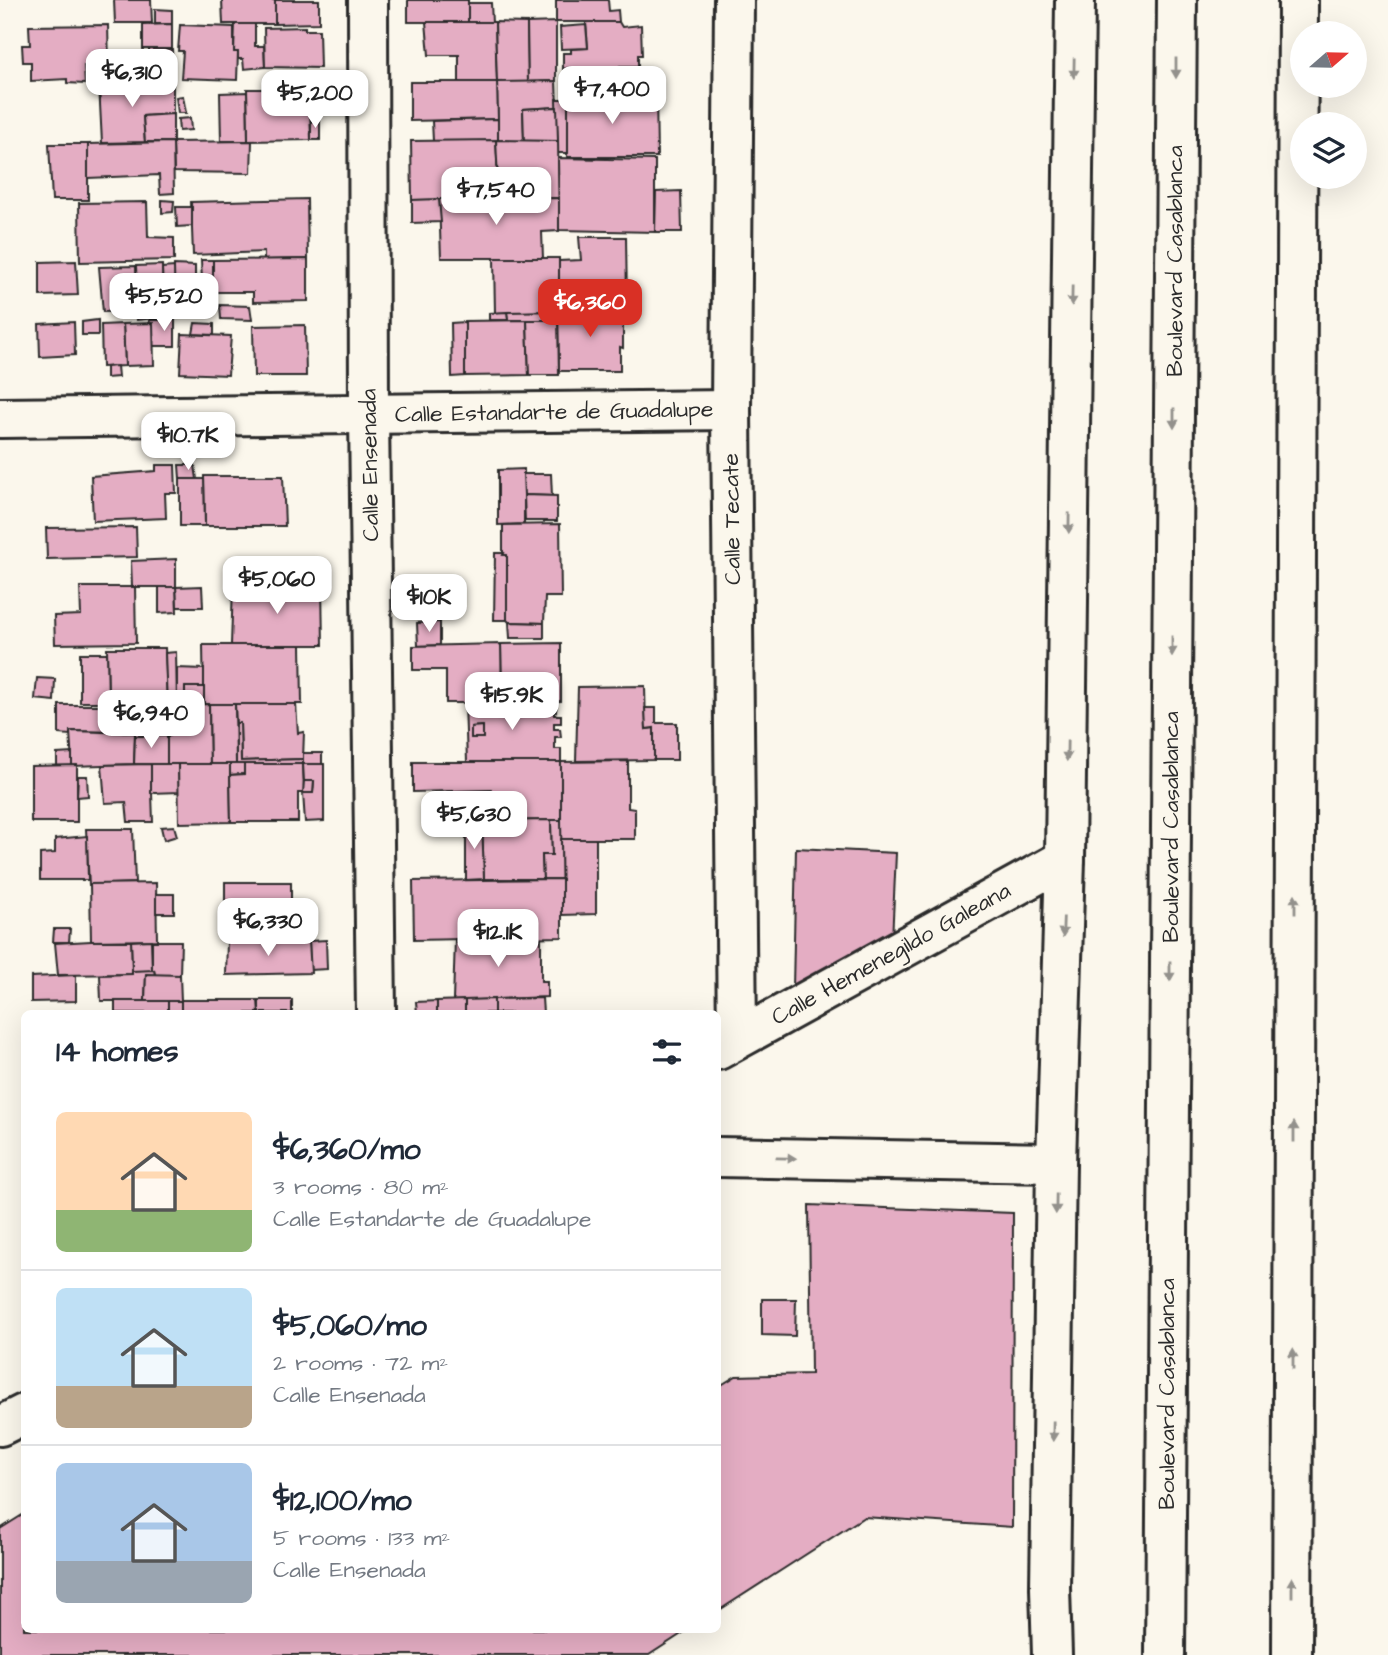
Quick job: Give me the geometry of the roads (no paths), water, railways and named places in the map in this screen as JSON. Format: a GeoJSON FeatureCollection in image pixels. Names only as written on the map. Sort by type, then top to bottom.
{"type":"FeatureCollection","features":[{"type":"Feature","properties":{"kind":"street","name":"Calle Ensenada"},"geometry":{"type":"LineString","coordinates":[[368,0],[369,414],[376,1010]]}},
{"type":"Feature","properties":{"kind":"street","name":"Calle Tecate"},"geometry":{"type":"LineString","coordinates":[[727,1044],[734,0]]}},
{"type":"Feature","properties":{"kind":"street"},"geometry":{"type":"LineString","coordinates":[[1052,1655],[1056,1163],[1065,859],[1075,0]]}},
{"type":"Feature","properties":{"kind":"street","name":"Boulevard Casablanca"},"geometry":{"type":"LineString","coordinates":[[1165,1655],[1177,0]]}},
{"type":"Feature","properties":{"kind":"street"},"geometry":{"type":"LineString","coordinates":[[1292,1655],[1298,0]]}},
{"type":"Feature","properties":{"kind":"street","name":"Calle Estandarte de Guadalupe"},"geometry":{"type":"LineString","coordinates":[[0,418],[731,410]]}},
{"type":"Feature","properties":{"kind":"street","name":"Calle Hemenegildo Galeana"},"geometry":{"type":"LineString","coordinates":[[727,1044],[1065,859]]}},
{"type":"Feature","properties":{"kind":"street"},"geometry":{"type":"LineString","coordinates":[[721,1157],[1056,1163]]}},
{"type":"Feature","properties":{"kind":"street"},"geometry":{"type":"LineString","coordinates":[[0,1426],[21,1416]]}}]}
